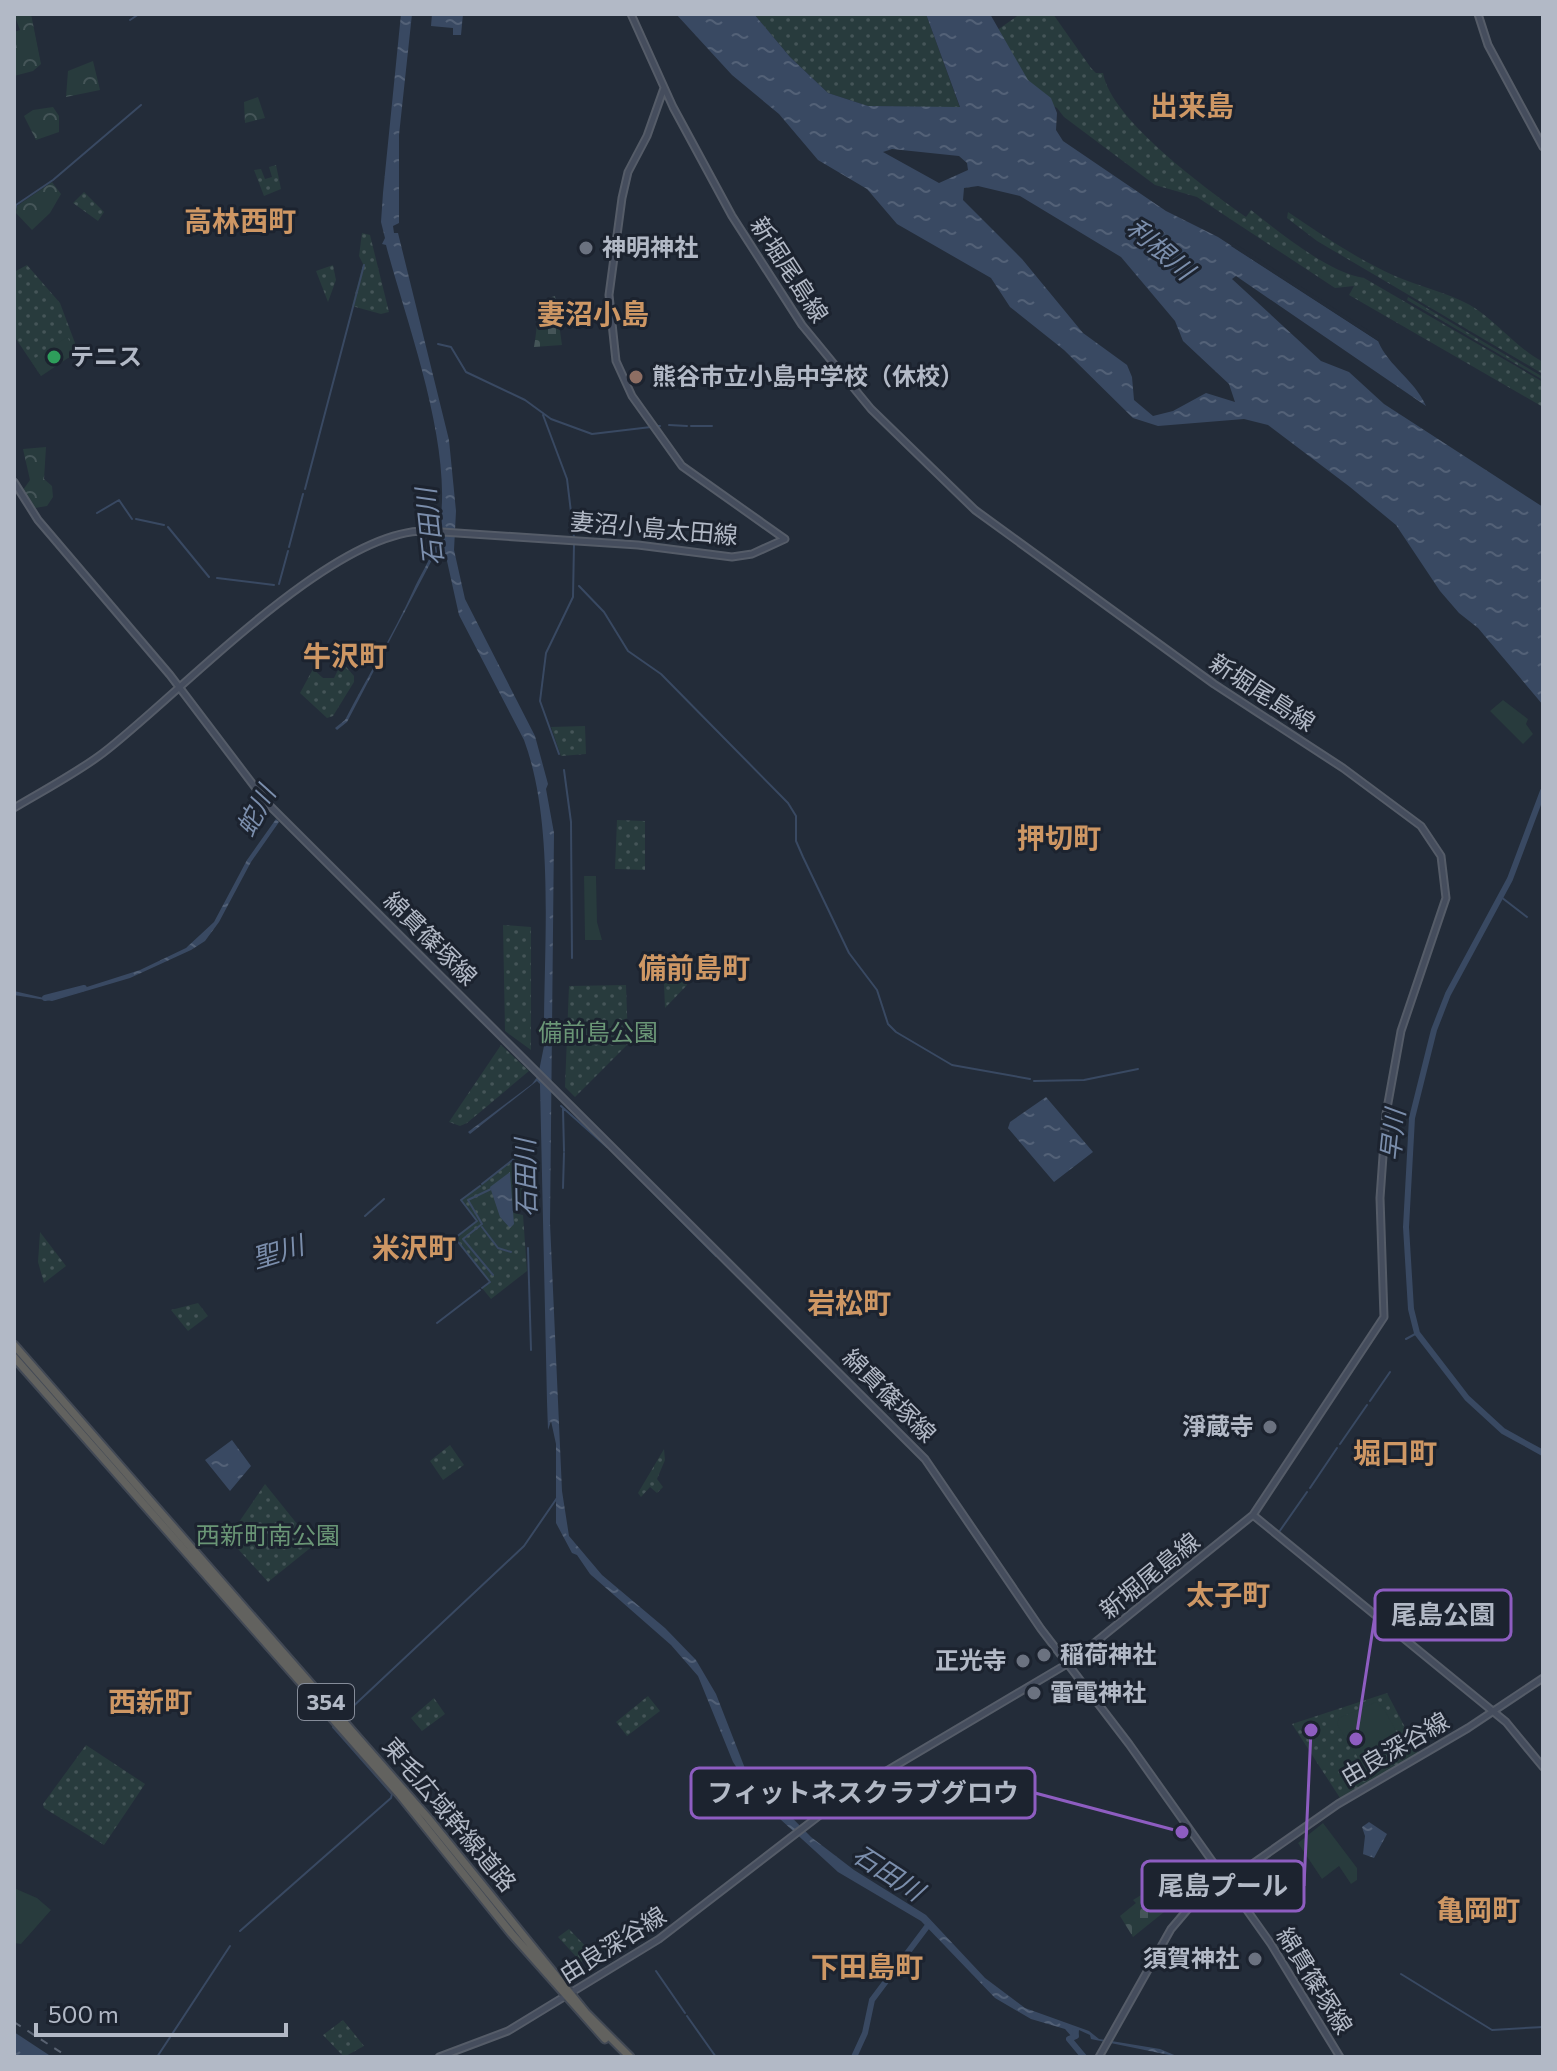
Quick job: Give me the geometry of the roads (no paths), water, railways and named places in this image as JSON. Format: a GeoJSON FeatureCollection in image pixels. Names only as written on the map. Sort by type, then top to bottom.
{"type":"FeatureCollection","features":[{"type":"Feature","properties":{"kind":"highway","name":"東毛広域幹線道路"},"geometry":{"type":"LineString","coordinates":[[15,1351],[624,2057]]}},
{"type":"Feature","properties":{"kind":"highway","name":"東毛広域幹線道路"},"geometry":{"type":"LineString","coordinates":[[568,1994],[630,2057]]}},
{"type":"Feature","properties":{"kind":"main road","name":"新堀尾島線"},"geometry":{"type":"LineString","coordinates":[[631,14],[664,88],[727,207],[802,325],[871,409],[968,505],[1088,594],[1415,821],[1431,837],[1441,856],[1446,898],[1401,1031],[1384,1130],[1380,1197],[1384,1317],[1253,1515],[1067,1663]]}},
{"type":"Feature","properties":{"kind":"main road"},"geometry":{"type":"LineString","coordinates":[[1478,14],[1488,45],[1543,147]]}},
{"type":"Feature","properties":{"kind":"main road","name":"妻沼小島太田線"},"geometry":{"type":"LineString","coordinates":[[180,688],[246,630],[360,547],[403,532],[574,541],[737,557],[785,539],[706,486],[678,462],[627,387],[616,361],[609,295],[621,204],[628,172],[647,136],[664,88]]}},
{"type":"Feature","properties":{"kind":"main road","name":"綿貫篠塚線"},"geometry":{"type":"LineString","coordinates":[[14,482],[35,516],[180,688],[276,812],[916,1447],[950,1491],[1030,1613],[1227,1881],[1286,1967],[1340,2057]]}},
{"type":"Feature","properties":{"kind":"main road"},"geometry":{"type":"LineString","coordinates":[[14,808],[103,753],[180,688]]}},
{"type":"Feature","properties":{"kind":"main road"},"geometry":{"type":"LineString","coordinates":[[1253,1515],[1494,1711],[1518,1734],[1543,1767]]}},
{"type":"Feature","properties":{"kind":"main road","name":"由良深谷線"},"geometry":{"type":"LineString","coordinates":[[439,2057],[508,2031],[659,1939],[860,1786],[1067,1663]]}},
{"type":"Feature","properties":{"kind":"main road","name":"由良深谷線"},"geometry":{"type":"LineString","coordinates":[[1099,2057],[1171,1929],[1188,1909],[1338,1804],[1494,1711],[1543,1678]]}},
{"type":"Feature","properties":{"kind":"water"},"geometry":{"type":"Polygon","coordinates":[[[401,14],[412,14],[399,135],[399,223],[393,226],[394,233],[398,233],[449,440],[456,511],[454,550],[465,599],[535,736],[548,784],[546,789],[554,833],[550,1223],[562,1491],[569,1536],[602,1575],[665,1628],[696,1660],[716,1694],[746,1771],[811,1837],[854,1870],[926,1915],[985,1978],[1025,2008],[1089,2031],[1099,2039],[1160,2049],[1179,2057],[1091,2039],[1090,2035],[1079,2030],[1078,2038],[1072,2037],[1065,2029],[1031,2019],[995,1998],[921,1921],[838,1872],[756,1797],[733,1762],[698,1676],[671,1645],[590,1574],[577,1555],[572,1553],[556,1523],[556,1444],[551,1421],[548,1430],[540,1084],[537,1081],[470,1134],[468,1132],[532,1084],[538,1076],[544,1046],[546,931],[540,811],[524,740],[459,615],[447,561],[442,556],[433,558],[347,722],[337,730],[335,728],[345,720],[428,561],[436,542],[442,509],[441,473],[428,394],[386,245],[382,244],[385,238],[381,222],[383,193],[401,14]]]}},
{"type":"Feature","properties":{"kind":"water"},"geometry":{"type":"Polygon","coordinates":[[[432,14],[463,14],[461,35],[453,35],[453,28],[431,26],[432,14]]]}},
{"type":"Feature","properties":{"kind":"water","name":"利根川"},"geometry":{"type":"Polygon","coordinates":[[[676,14],[754,14],[790,57],[828,93],[868,106],[960,107],[926,14],[990,14],[1028,80],[1051,98],[1057,113],[1056,130],[1063,141],[1166,211],[1218,237],[1378,341],[1426,406],[1236,276],[1232,279],[1321,361],[1349,372],[1384,404],[1543,507],[1543,705],[1478,628],[1459,613],[1440,591],[1396,525],[1350,487],[1268,425],[1244,419],[1158,426],[1133,418],[1064,350],[1010,307],[991,278],[897,224],[867,189],[818,160],[779,114],[732,75],[676,14]],[[892,149],[883,152],[939,183],[968,170],[967,163],[959,156],[892,149]],[[978,186],[964,188],[963,200],[1022,259],[1083,333],[1127,365],[1132,377],[1134,400],[1153,416],[1173,411],[1206,393],[1235,402],[1229,384],[1183,341],[1175,321],[1121,257],[1020,196],[978,186]]]}},
{"type":"Feature","properties":{"kind":"water"},"geometry":{"type":"Polygon","coordinates":[[[276,819],[279,822],[251,862],[219,922],[205,941],[130,978],[52,1001],[14,995],[14,991],[44,998],[65,994],[140,970],[186,948],[214,922],[247,860],[276,819]]]}},
{"type":"Feature","properties":{"kind":"water"},"geometry":{"type":"Polygon","coordinates":[[[1046,1097],[1093,1152],[1054,1182],[1008,1128],[1010,1122],[1046,1097]]]}},
{"type":"Feature","properties":{"kind":"water"},"geometry":{"type":"Polygon","coordinates":[[[510,1172],[514,1224],[510,1228],[500,1217],[490,1187],[510,1172]]]}},
{"type":"Feature","properties":{"kind":"water"},"geometry":{"type":"Polygon","coordinates":[[[232,1440],[251,1466],[230,1491],[205,1460],[232,1440]]]}},
{"type":"Feature","properties":{"kind":"water"},"geometry":{"type":"Polygon","coordinates":[[[1369,1822],[1387,1834],[1374,1858],[1363,1854],[1365,1836],[1362,1827],[1369,1822]]]}},
{"type":"Feature","properties":{"kind":"water"},"geometry":{"type":"Polygon","coordinates":[[[14,2032],[52,2057],[14,2057],[14,2032]]]}},
{"type":"Feature","properties":{"kind":"waterway"},"geometry":{"type":"LineString","coordinates":[[130,20],[139,14]]}},
{"type":"Feature","properties":{"kind":"waterway"},"geometry":{"type":"LineString","coordinates":[[14,215],[16,205],[53,180],[141,105]]}},
{"type":"Feature","properties":{"kind":"waterway"},"geometry":{"type":"LineString","coordinates":[[305,489],[364,265]]}},
{"type":"Feature","properties":{"kind":"waterway"},"geometry":{"type":"LineString","coordinates":[[438,344],[451,347],[466,372],[525,400],[551,419],[592,434],[651,427]]}},
{"type":"Feature","properties":{"kind":"waterway"},"geometry":{"type":"LineString","coordinates":[[543,415],[567,479],[574,537]]}},
{"type":"Feature","properties":{"kind":"waterway"},"geometry":{"type":"LineString","coordinates":[[669,425],[687,426]]}},
{"type":"Feature","properties":{"kind":"waterway"},"geometry":{"type":"LineString","coordinates":[[691,426],[712,426]]}},
{"type":"Feature","properties":{"kind":"waterway"},"geometry":{"type":"LineString","coordinates":[[289,547],[303,494]]}},
{"type":"Feature","properties":{"kind":"waterway"},"geometry":{"type":"LineString","coordinates":[[97,513],[119,500],[132,519]]}},
{"type":"Feature","properties":{"kind":"waterway"},"geometry":{"type":"LineString","coordinates":[[136,519],[164,525]]}},
{"type":"Feature","properties":{"kind":"waterway"},"geometry":{"type":"LineString","coordinates":[[168,527],[209,577]]}},
{"type":"Feature","properties":{"kind":"waterway"},"geometry":{"type":"LineString","coordinates":[[559,754],[540,701],[546,653],[573,597],[574,544]]}},
{"type":"Feature","properties":{"kind":"waterway"},"geometry":{"type":"LineString","coordinates":[[279,584],[288,551]]}},
{"type":"Feature","properties":{"kind":"waterway"},"geometry":{"type":"LineString","coordinates":[[217,578],[274,585]]}},
{"type":"Feature","properties":{"kind":"waterway"},"geometry":{"type":"LineString","coordinates":[[579,586],[604,612],[628,651],[661,674],[788,803],[796,816],[796,841],[803,857],[849,953],[877,990],[888,1024],[896,1032],[952,1065],[1030,1079]]}},
{"type":"Feature","properties":{"kind":"waterway"},"geometry":{"type":"LineString","coordinates":[[564,770],[571,822],[572,958]]}},
{"type":"Feature","properties":{"kind":"waterway","name":"早川"},"geometry":{"type":"LineString","coordinates":[[1543,791],[1510,879],[1448,994],[1434,1030],[1412,1118],[1406,1227],[1411,1309],[1417,1333],[1467,1398],[1503,1431],[1543,1453]]}},
{"type":"Feature","properties":{"kind":"waterway"},"geometry":{"type":"LineString","coordinates":[[1501,897],[1527,917]]}},
{"type":"Feature","properties":{"kind":"waterway","name":"蛇川"},"geometry":{"type":"LineString","coordinates":[[45,998],[84,988]]}},
{"type":"Feature","properties":{"kind":"waterway"},"geometry":{"type":"LineString","coordinates":[[1034,1081],[1084,1080],[1138,1069]]}},
{"type":"Feature","properties":{"kind":"waterway"},"geometry":{"type":"LineString","coordinates":[[561,1106],[607,1147]]}},
{"type":"Feature","properties":{"kind":"waterway"},"geometry":{"type":"LineString","coordinates":[[563,1109],[564,1151]]}},
{"type":"Feature","properties":{"kind":"waterway"},"geometry":{"type":"LineString","coordinates":[[610,1149],[716,1256]]}},
{"type":"Feature","properties":{"kind":"waterway","name":"石田川"},"geometry":{"type":"LineString","coordinates":[[482,1184],[524,1151]]}},
{"type":"Feature","properties":{"kind":"waterway"},"geometry":{"type":"LineString","coordinates":[[563,1188],[564,1153]]}},
{"type":"Feature","properties":{"kind":"waterway"},"geometry":{"type":"LineString","coordinates":[[480,1186],[461,1200],[477,1221],[455,1238],[490,1282],[482,1288]]}},
{"type":"Feature","properties":{"kind":"waterway"},"geometry":{"type":"LineString","coordinates":[[491,1189],[468,1200],[482,1224],[463,1239],[493,1275]]}},
{"type":"Feature","properties":{"kind":"waterway","name":"聖川"},"geometry":{"type":"LineString","coordinates":[[365,1216],[384,1199]]}},
{"type":"Feature","properties":{"kind":"waterway"},"geometry":{"type":"LineString","coordinates":[[482,1227],[498,1248],[511,1252]]}},
{"type":"Feature","properties":{"kind":"waterway"},"geometry":{"type":"LineString","coordinates":[[528,1248],[531,1350]]}},
{"type":"Feature","properties":{"kind":"waterway"},"geometry":{"type":"LineString","coordinates":[[437,1323],[480,1290]]}},
{"type":"Feature","properties":{"kind":"waterway"},"geometry":{"type":"LineString","coordinates":[[1406,1339],[1417,1333]]}},
{"type":"Feature","properties":{"kind":"waterway"},"geometry":{"type":"LineString","coordinates":[[1370,1401],[1390,1372]]}},
{"type":"Feature","properties":{"kind":"waterway"},"geometry":{"type":"LineString","coordinates":[[1340,1444],[1367,1405]]}},
{"type":"Feature","properties":{"kind":"waterway"},"geometry":{"type":"LineString","coordinates":[[1310,1488],[1337,1448]]}},
{"type":"Feature","properties":{"kind":"waterway"},"geometry":{"type":"LineString","coordinates":[[1279,1532],[1307,1492]]}},
{"type":"Feature","properties":{"kind":"waterway"},"geometry":{"type":"LineString","coordinates":[[346,1713],[524,1546],[557,1498]]}},
{"type":"Feature","properties":{"kind":"waterway"},"geometry":{"type":"LineString","coordinates":[[240,1931],[391,1798],[392,1794],[333,1727]]}},
{"type":"Feature","properties":{"kind":"waterway"},"geometry":{"type":"LineString","coordinates":[[854,2057],[865,2033],[872,2000],[929,1924]]}},
{"type":"Feature","properties":{"kind":"waterway"},"geometry":{"type":"LineString","coordinates":[[157,2057],[230,1946]]}},
{"type":"Feature","properties":{"kind":"waterway"},"geometry":{"type":"LineString","coordinates":[[656,1971],[685,2013]]}},
{"type":"Feature","properties":{"kind":"waterway"},"geometry":{"type":"LineString","coordinates":[[1401,1974],[1492,2030],[1543,2027]]}},
{"type":"Feature","properties":{"kind":"waterway"},"geometry":{"type":"LineString","coordinates":[[687,2016],[716,2057]]}},
{"type":"Feature","properties":{"kind":"waterway"},"geometry":{"type":"LineString","coordinates":[[1075,2031],[1076,2036],[1069,2039],[1084,2057]]}},
{"type":"Feature","properties":{"kind":"railway"},"geometry":{"type":"LineString","coordinates":[[14,2022],[68,2057]]}},
{"type":"Feature","properties":{"kind":"place","name":"神明神社"},"geometry":{"type":"Point","coordinates":[586,248]}},
{"type":"Feature","properties":{"kind":"place","name":"テニス"},"geometry":{"type":"Point","coordinates":[54,357]}},
{"type":"Feature","properties":{"kind":"place","name":"熊谷市立小島中学校（休校）"},"geometry":{"type":"Point","coordinates":[636,377]}},
{"type":"Feature","properties":{"kind":"place","name":"淨蔵寺"},"geometry":{"type":"Point","coordinates":[1270,1427]}},
{"type":"Feature","properties":{"kind":"place","name":"稲荷神社"},"geometry":{"type":"Point","coordinates":[1044,1655]}},
{"type":"Feature","properties":{"kind":"place","name":"正光寺"},"geometry":{"type":"Point","coordinates":[1023,1661]}},
{"type":"Feature","properties":{"kind":"place","name":"雷電神社"},"geometry":{"type":"Point","coordinates":[1034,1693]}},
{"type":"Feature","properties":{"kind":"place","name":"尾島プール"},"geometry":{"type":"Point","coordinates":[1311,1730]}},
{"type":"Feature","properties":{"kind":"place","name":"尾島公園"},"geometry":{"type":"Point","coordinates":[1356,1739]}},
{"type":"Feature","properties":{"kind":"place","name":"フィットネスクラブグロウ"},"geometry":{"type":"Point","coordinates":[1182,1832]}},
{"type":"Feature","properties":{"kind":"place","name":"須賀神社"},"geometry":{"type":"Point","coordinates":[1255,1959]}},
{"type":"Feature","properties":{"kind":"district","name":"出来島"},"geometry":{"type":"Point","coordinates":[1192,106]}},
{"type":"Feature","properties":{"kind":"district","name":"高林西町"},"geometry":{"type":"Point","coordinates":[240,221]}},
{"type":"Feature","properties":{"kind":"district","name":"妻沼小島"},"geometry":{"type":"Point","coordinates":[593,314]}},
{"type":"Feature","properties":{"kind":"district","name":"牛沢町"},"geometry":{"type":"Point","coordinates":[345,656]}},
{"type":"Feature","properties":{"kind":"district","name":"押切町"},"geometry":{"type":"Point","coordinates":[1059,838]}},
{"type":"Feature","properties":{"kind":"district","name":"備前島町"},"geometry":{"type":"Point","coordinates":[694,968]}},
{"type":"Feature","properties":{"kind":"district","name":"米沢町"},"geometry":{"type":"Point","coordinates":[414,1248]}},
{"type":"Feature","properties":{"kind":"district","name":"岩松町"},"geometry":{"type":"Point","coordinates":[849,1303]}},
{"type":"Feature","properties":{"kind":"district","name":"堀口町"},"geometry":{"type":"Point","coordinates":[1395,1453]}},
{"type":"Feature","properties":{"kind":"district","name":"太子町"},"geometry":{"type":"Point","coordinates":[1228,1595]}},
{"type":"Feature","properties":{"kind":"district","name":"西新町"},"geometry":{"type":"Point","coordinates":[150,1702]}},
{"type":"Feature","properties":{"kind":"district","name":"亀岡町"},"geometry":{"type":"Point","coordinates":[1478,1910]}},
{"type":"Feature","properties":{"kind":"district","name":"下田島町"},"geometry":{"type":"Point","coordinates":[867,1967]}},
{"type":"Feature","properties":{"kind":"park label","name":"備前島公園"},"geometry":{"type":"Point","coordinates":[598,1033]}},
{"type":"Feature","properties":{"kind":"park label","name":"西新町南公園"},"geometry":{"type":"Point","coordinates":[268,1536]}}]}
